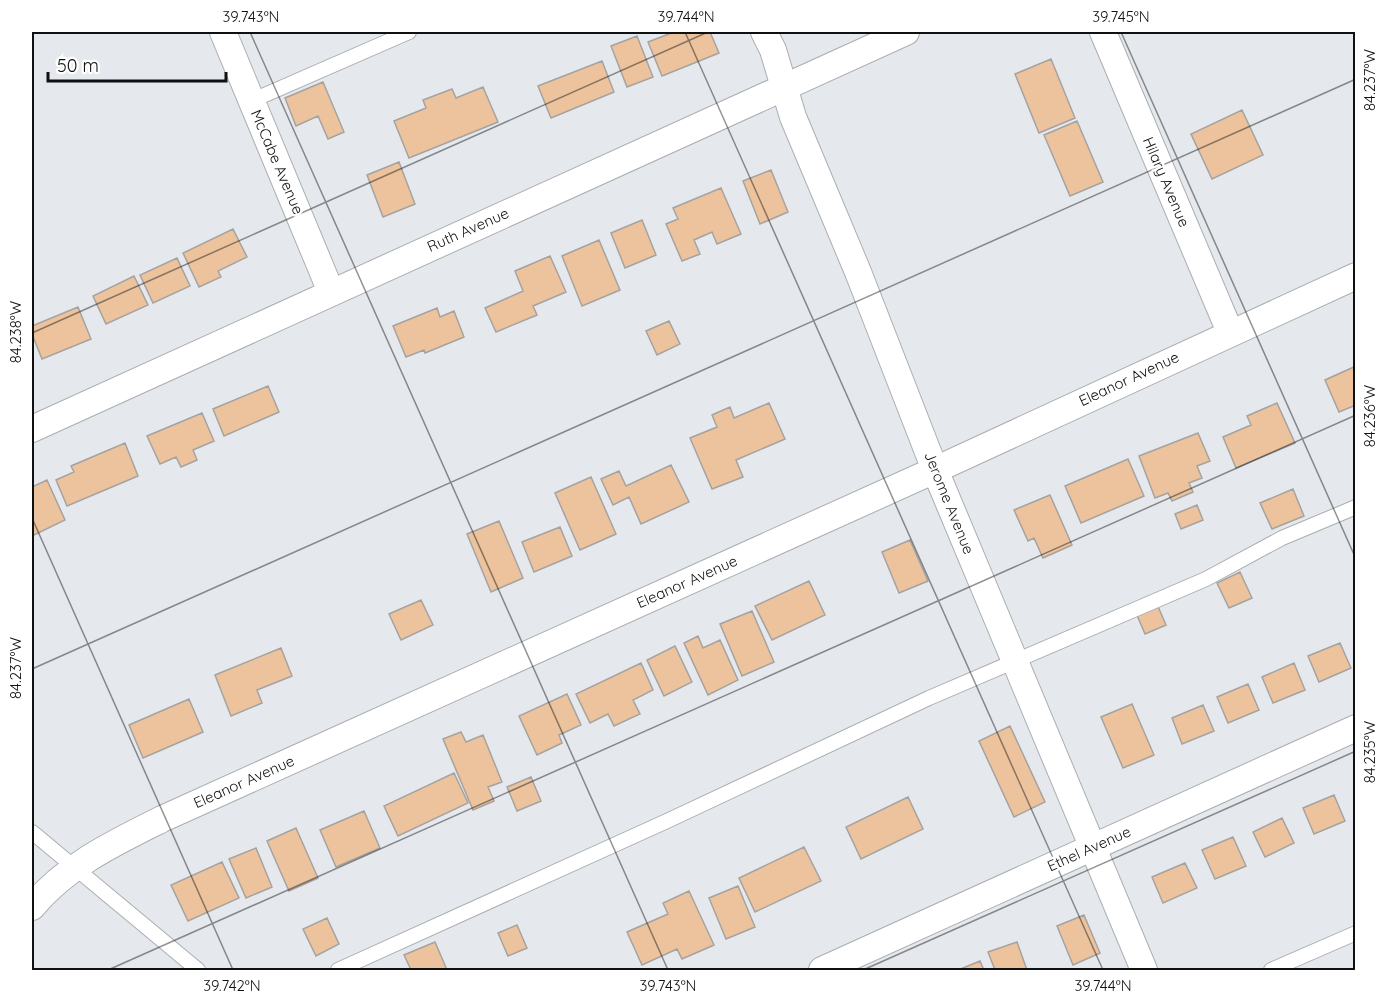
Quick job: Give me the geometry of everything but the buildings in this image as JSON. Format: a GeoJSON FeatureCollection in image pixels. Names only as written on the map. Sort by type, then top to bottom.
{"type":"FeatureCollection","features":[{"type":"Feature","properties":{"kind":"street","name":"McCabe Avenue"},"geometry":{"type":"LineString","coordinates":[[223,32],[331,292]]}},
{"type":"Feature","properties":{"kind":"street","name":"Jerome Avenue"},"geometry":{"type":"LineString","coordinates":[[764,32],[793,117],[858,272],[935,470],[1144,970]]}},
{"type":"Feature","properties":{"kind":"street","name":"Ruth Avenue"},"geometry":{"type":"LineString","coordinates":[[32,429],[906,32]]}},
{"type":"Feature","properties":{"kind":"street","name":"Hilary Avenue"},"geometry":{"type":"LineString","coordinates":[[1102,32],[1230,332]]}},
{"type":"Feature","properties":{"kind":"street","name":"Eleanor Avenue"},"geometry":{"type":"LineString","coordinates":[[32,907],[73,868],[92,855],[226,790],[935,470],[1230,332],[1356,276]]}},
{"type":"Feature","properties":{"kind":"street","name":"Ethel Avenue"},"geometry":{"type":"LineString","coordinates":[[822,970],[1356,728]]}},
{"type":"Feature","properties":{"kind":"lane"},"geometry":{"type":"LineString","coordinates":[[251,101],[410,32]]}},
{"type":"Feature","properties":{"kind":"lane"},"geometry":{"type":"LineString","coordinates":[[338,970],[1015,660],[1206,579],[1282,537],[1356,507]]}},
{"type":"Feature","properties":{"kind":"lane"},"geometry":{"type":"LineString","coordinates":[[32,832],[198,970]]}},
{"type":"Feature","properties":{"kind":"lane"},"geometry":{"type":"LineString","coordinates":[[1271,970],[1356,933]]}}]}
